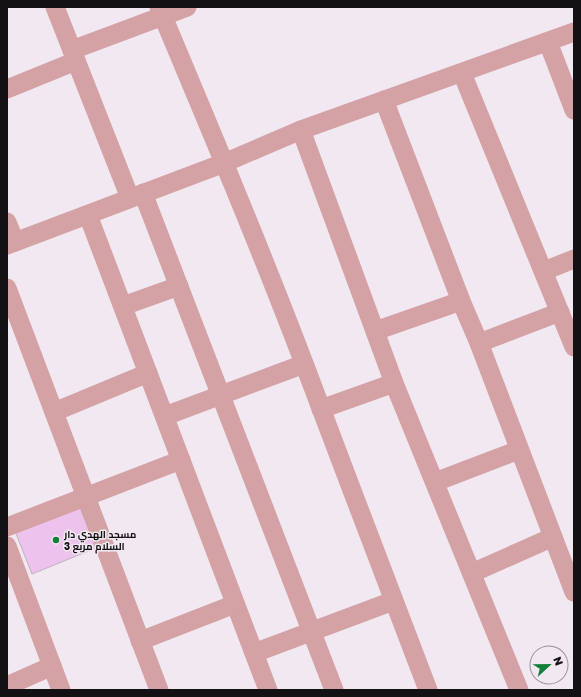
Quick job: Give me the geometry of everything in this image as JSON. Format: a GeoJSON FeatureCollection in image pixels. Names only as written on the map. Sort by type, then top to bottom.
{"type":"FeatureCollection","features":[{"type":"Feature","properties":{"kind":"street"},"geometry":{"type":"LineString","coordinates":[[55,7],[74,56],[179,286],[334,690]]}},
{"type":"Feature","properties":{"kind":"street"},"geometry":{"type":"LineString","coordinates":[[7,88],[160,12],[186,7]]}},
{"type":"Feature","properties":{"kind":"street"},"geometry":{"type":"LineString","coordinates":[[160,12],[224,163],[304,364],[428,690]]}},
{"type":"Feature","properties":{"kind":"street"},"geometry":{"type":"LineString","coordinates":[[7,222],[11,243],[224,163],[300,130],[574,32]]}},
{"type":"Feature","properties":{"kind":"street"},"geometry":{"type":"LineString","coordinates":[[548,42],[574,110]]}},
{"type":"Feature","properties":{"kind":"street"},"geometry":{"type":"LineString","coordinates":[[462,72],[572,338]]}},
{"type":"Feature","properties":{"kind":"street"},"geometry":{"type":"LineString","coordinates":[[384,100],[553,537],[570,567],[574,592]]}},
{"type":"Feature","properties":{"kind":"street"},"geometry":{"type":"LineString","coordinates":[[300,130],[394,383],[519,690]]}},
{"type":"Feature","properties":{"kind":"street"},"geometry":{"type":"LineString","coordinates":[[88,215],[268,690]]}},
{"type":"Feature","properties":{"kind":"street"},"geometry":{"type":"LineString","coordinates":[[544,271],[574,259]]}},
{"type":"Feature","properties":{"kind":"street"},"geometry":{"type":"LineString","coordinates":[[123,306],[179,286]]}},
{"type":"Feature","properties":{"kind":"street"},"geometry":{"type":"LineString","coordinates":[[7,288],[159,690]]}},
{"type":"Feature","properties":{"kind":"street"},"geometry":{"type":"LineString","coordinates":[[375,330],[461,300]]}},
{"type":"Feature","properties":{"kind":"street"},"geometry":{"type":"LineString","coordinates":[[479,343],[560,312]]}},
{"type":"Feature","properties":{"kind":"street"},"geometry":{"type":"LineString","coordinates":[[165,416],[304,364]]}},
{"type":"Feature","properties":{"kind":"street"},"geometry":{"type":"LineString","coordinates":[[54,412],[148,373]]}},
{"type":"Feature","properties":{"kind":"street"},"geometry":{"type":"LineString","coordinates":[[321,409],[394,383]]}},
{"type":"Feature","properties":{"kind":"street"},"geometry":{"type":"LineString","coordinates":[[434,482],[519,450]]}},
{"type":"Feature","properties":{"kind":"street"},"geometry":{"type":"LineString","coordinates":[[7,527],[181,460]]}},
{"type":"Feature","properties":{"kind":"street"},"geometry":{"type":"LineString","coordinates":[[472,574],[553,537]]}},
{"type":"Feature","properties":{"kind":"street"},"geometry":{"type":"LineString","coordinates":[[7,546],[61,690]]}},
{"type":"Feature","properties":{"kind":"street"},"geometry":{"type":"LineString","coordinates":[[254,653],[393,601]]}},
{"type":"Feature","properties":{"kind":"street"},"geometry":{"type":"LineString","coordinates":[[140,641],[235,604]]}},
{"type":"Feature","properties":{"kind":"street"},"geometry":{"type":"LineString","coordinates":[[7,686],[52,666]]}},
{"type":"Feature","properties":{"kind":"building","name":"مسجد الهدي دار السلام مربع 3"},"geometry":{"type":"Polygon","coordinates":[[[79,505],[96,548],[32,574],[15,531],[79,505]]]}},
{"type":"Feature","properties":{"kind":"place","name":"مسجد الهدي دار السلام مربع 3"},"geometry":{"type":"Point","coordinates":[56,540]}}]}
